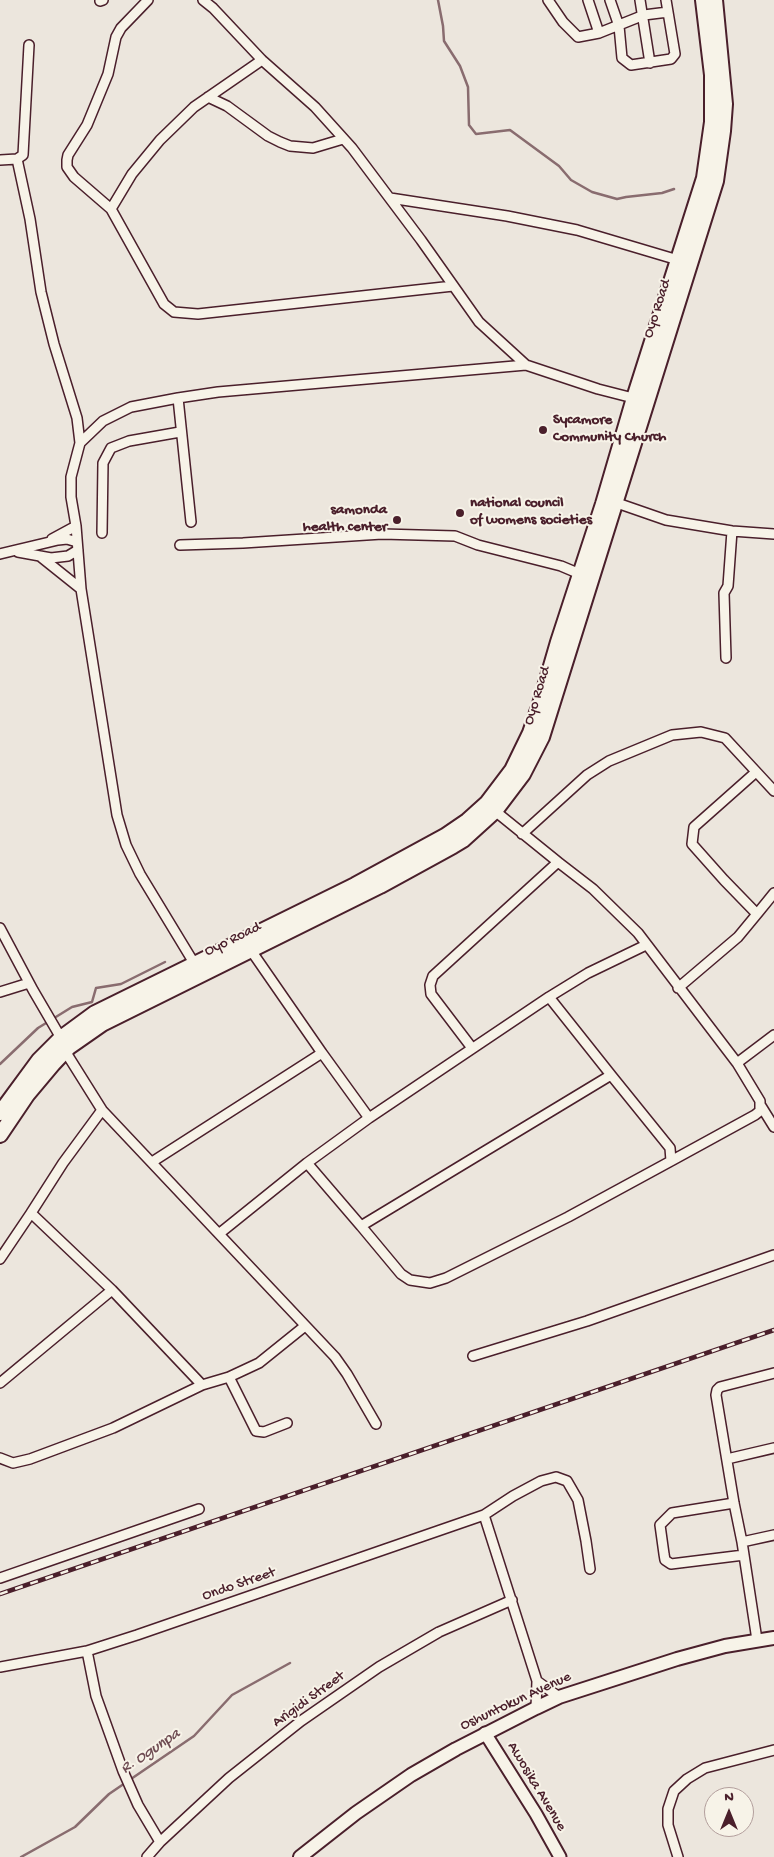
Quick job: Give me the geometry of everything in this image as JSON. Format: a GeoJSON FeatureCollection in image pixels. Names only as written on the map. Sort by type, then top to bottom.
{"type":"FeatureCollection","features":[{"type":"Feature","properties":{"kind":"main road","name":"Oyo Road"},"geometry":{"type":"LineString","coordinates":[[0,1135],[63,1044],[250,949],[380,886],[453,846],[463,840],[495,811],[523,774],[542,737],[617,503],[640,400],[678,260],[704,178],[712,122],[712,75],[703,0]]}},
{"type":"Feature","properties":{"kind":"main road","name":"Oyo Road"},"geometry":{"type":"LineString","coordinates":[[0,1114],[35,1066],[63,1044],[95,1013],[400,861],[445,836],[467,821],[487,803],[512,770],[530,733],[580,574],[716,181],[725,104],[715,0]]}},
{"type":"Feature","properties":{"kind":"main road","name":"Oshuntokun Avenue"},"geometry":{"type":"LineString","coordinates":[[300,1857],[356,1813],[411,1775],[485,1733],[559,1697],[676,1659],[756,1640],[774,1638]]}},
{"type":"Feature","properties":{"kind":"street"},"geometry":{"type":"LineString","coordinates":[[148,0],[139,4],[116,37],[108,74],[88,125],[68,155],[67,167],[74,178],[111,209],[164,304],[174,312],[198,314],[453,286]]}},
{"type":"Feature","properties":{"kind":"street"},"geometry":{"type":"LineString","coordinates":[[203,0],[213,8],[262,60],[315,107],[390,198],[479,322],[526,365]]}},
{"type":"Feature","properties":{"kind":"street"},"geometry":{"type":"LineString","coordinates":[[548,0],[562,22],[578,37],[599,33],[644,15],[668,12]]}},
{"type":"Feature","properties":{"kind":"street"},"geometry":{"type":"LineString","coordinates":[[588,0],[599,33]]}},
{"type":"Feature","properties":{"kind":"street"},"geometry":{"type":"LineString","coordinates":[[610,0],[619,26],[622,58],[631,64],[650,63],[671,58],[675,54],[666,0]]}},
{"type":"Feature","properties":{"kind":"street"},"geometry":{"type":"LineString","coordinates":[[640,0],[644,15],[650,63]]}},
{"type":"Feature","properties":{"kind":"street"},"geometry":{"type":"LineString","coordinates":[[0,160],[17,159],[24,155],[29,45]]}},
{"type":"Feature","properties":{"kind":"street"},"geometry":{"type":"LineString","coordinates":[[111,209],[132,174],[160,140],[194,107],[262,60]]}},
{"type":"Feature","properties":{"kind":"street"},"geometry":{"type":"LineString","coordinates":[[208,97],[227,106],[255,127],[280,142],[313,148],[343,139]]}},
{"type":"Feature","properties":{"kind":"street"},"geometry":{"type":"LineString","coordinates":[[17,159],[30,219],[41,292],[54,344],[77,418],[80,443],[71,477],[71,497],[76,526],[81,589],[117,815],[126,845],[140,874],[194,963]]}},
{"type":"Feature","properties":{"kind":"street"},"geometry":{"type":"LineString","coordinates":[[390,198],[507,216],[577,230],[678,260]]}},
{"type":"Feature","properties":{"kind":"street"},"geometry":{"type":"LineString","coordinates":[[80,443],[104,421],[131,407],[178,398],[218,392],[526,365],[598,389],[640,400]]}},
{"type":"Feature","properties":{"kind":"street"},"geometry":{"type":"LineString","coordinates":[[178,398],[180,432],[191,522]]}},
{"type":"Feature","properties":{"kind":"street"},"geometry":{"type":"LineString","coordinates":[[102,533],[103,462],[111,448],[128,441],[180,432]]}},
{"type":"Feature","properties":{"kind":"street"},"geometry":{"type":"LineString","coordinates":[[617,503],[666,520],[732,531],[774,534]]}},
{"type":"Feature","properties":{"kind":"street"},"geometry":{"type":"LineString","coordinates":[[44,543],[76,526]]}},
{"type":"Feature","properties":{"kind":"street"},"geometry":{"type":"LineString","coordinates":[[726,658],[724,593],[728,586],[732,531]]}},
{"type":"Feature","properties":{"kind":"street"},"geometry":{"type":"LineString","coordinates":[[180,545],[382,534],[456,536],[478,545],[561,566],[580,574]]}},
{"type":"Feature","properties":{"kind":"street"},"geometry":{"type":"LineString","coordinates":[[0,554],[67,539],[77,546]]}},
{"type":"Feature","properties":{"kind":"street"},"geometry":{"type":"LineString","coordinates":[[15,551],[41,557],[68,556],[77,546]]}},
{"type":"Feature","properties":{"kind":"street"},"geometry":{"type":"LineString","coordinates":[[41,557],[81,589]]}},
{"type":"Feature","properties":{"kind":"street"},"geometry":{"type":"LineString","coordinates":[[522,834],[587,775],[609,761],[672,735],[701,732],[725,738],[774,791]]}},
{"type":"Feature","properties":{"kind":"street"},"geometry":{"type":"LineString","coordinates":[[756,772],[694,827],[692,844],[757,914]]}},
{"type":"Feature","properties":{"kind":"street"},"geometry":{"type":"LineString","coordinates":[[495,811],[593,889],[627,921],[737,1063],[774,1127]]}},
{"type":"Feature","properties":{"kind":"street"},"geometry":{"type":"LineString","coordinates":[[472,1048],[431,994],[430,985],[433,976],[558,862]]}},
{"type":"Feature","properties":{"kind":"street"},"geometry":{"type":"LineString","coordinates":[[678,988],[738,937],[774,892]]}},
{"type":"Feature","properties":{"kind":"street"},"geometry":{"type":"LineString","coordinates":[[0,928],[29,984],[102,1110],[335,1357],[376,1424]]}},
{"type":"Feature","properties":{"kind":"street"},"geometry":{"type":"LineString","coordinates":[[220,1233],[307,1163],[472,1048],[588,973],[646,945]]}},
{"type":"Feature","properties":{"kind":"street"},"geometry":{"type":"LineString","coordinates":[[250,949],[369,1118]]}},
{"type":"Feature","properties":{"kind":"street"},"geometry":{"type":"LineString","coordinates":[[0,992],[29,984]]}},
{"type":"Feature","properties":{"kind":"street"},"geometry":{"type":"LineString","coordinates":[[549,997],[670,1148],[670,1161]]}},
{"type":"Feature","properties":{"kind":"street"},"geometry":{"type":"LineString","coordinates":[[737,1063],[774,1035]]}},
{"type":"Feature","properties":{"kind":"street"},"geometry":{"type":"LineString","coordinates":[[152,1162],[322,1053]]}},
{"type":"Feature","properties":{"kind":"street"},"geometry":{"type":"LineString","coordinates":[[361,1226],[611,1075]]}},
{"type":"Feature","properties":{"kind":"street"},"geometry":{"type":"LineString","coordinates":[[307,1163],[401,1274],[410,1280],[430,1283],[446,1278],[568,1217],[755,1116],[760,1111],[761,1106]]}},
{"type":"Feature","properties":{"kind":"street"},"geometry":{"type":"LineString","coordinates":[[0,1259],[63,1163],[102,1110]]}},
{"type":"Feature","properties":{"kind":"street"},"geometry":{"type":"LineString","coordinates":[[31,1213],[112,1290],[202,1385]]}},
{"type":"Feature","properties":{"kind":"street"},"geometry":{"type":"LineString","coordinates":[[473,1356],[587,1321],[774,1255]]}},
{"type":"Feature","properties":{"kind":"street"},"geometry":{"type":"LineString","coordinates":[[0,1383],[112,1290]]}},
{"type":"Feature","properties":{"kind":"street"},"geometry":{"type":"LineString","coordinates":[[0,1458],[13,1463],[30,1459],[113,1428],[202,1385],[229,1377],[259,1363],[305,1326]]}},
{"type":"Feature","properties":{"kind":"street"},"geometry":{"type":"LineString","coordinates":[[756,1640],[742,1542],[716,1395],[720,1387],[774,1373]]}},
{"type":"Feature","properties":{"kind":"street"},"geometry":{"type":"LineString","coordinates":[[229,1377],[256,1431],[264,1432],[287,1423]]}},
{"type":"Feature","properties":{"kind":"street"},"geometry":{"type":"LineString","coordinates":[[727,1459],[774,1448]]}},
{"type":"Feature","properties":{"kind":"street","name":"Ondo Street"},"geometry":{"type":"LineString","coordinates":[[0,1667],[87,1651],[484,1515],[499,1504],[542,1481],[556,1477],[567,1481],[578,1500],[590,1569]]}},
{"type":"Feature","properties":{"kind":"street"},"geometry":{"type":"LineString","coordinates":[[734,1503],[672,1513],[660,1525],[664,1554],[666,1560],[671,1564],[744,1556]]}},
{"type":"Feature","properties":{"kind":"street"},"geometry":{"type":"LineString","coordinates":[[0,1578],[199,1509]]}},
{"type":"Feature","properties":{"kind":"street"},"geometry":{"type":"LineString","coordinates":[[484,1515],[537,1681],[536,1708]]}},
{"type":"Feature","properties":{"kind":"street"},"geometry":{"type":"LineString","coordinates":[[742,1542],[774,1535]]}},
{"type":"Feature","properties":{"kind":"street","name":"Arigidi Street"},"geometry":{"type":"LineString","coordinates":[[147,1857],[160,1842],[236,1773],[301,1721],[379,1666],[439,1632],[512,1600]]}},
{"type":"Feature","properties":{"kind":"street"},"geometry":{"type":"LineString","coordinates":[[87,1651],[96,1696],[123,1771],[138,1805],[160,1842]]}},
{"type":"Feature","properties":{"kind":"street"},"geometry":{"type":"LineString","coordinates":[[537,1681],[559,1697]]}},
{"type":"Feature","properties":{"kind":"street","name":"Awosika Avenue"},"geometry":{"type":"LineString","coordinates":[[485,1733],[536,1814],[560,1857]]}},
{"type":"Feature","properties":{"kind":"street"},"geometry":{"type":"LineString","coordinates":[[678,1857],[668,1824],[668,1809],[674,1791],[687,1779],[705,1768],[774,1750]]}},
{"type":"Feature","properties":{"kind":"waterway"},"geometry":{"type":"LineString","coordinates":[[438,0],[444,41],[460,66],[468,87],[469,125],[476,134],[510,130],[559,166],[571,180],[592,192],[617,199],[662,193],[674,189]]}},
{"type":"Feature","properties":{"kind":"waterway"},"geometry":{"type":"LineString","coordinates":[[0,1064],[38,1028],[72,1007],[92,1002],[96,988],[121,984],[165,962]]}},
{"type":"Feature","properties":{"kind":"waterway","name":"R. Ogunpa"},"geometry":{"type":"LineString","coordinates":[[21,1857],[75,1827],[109,1794],[194,1736],[232,1695],[290,1663]]}},
{"type":"Feature","properties":{"kind":"railway"},"geometry":{"type":"LineString","coordinates":[[0,1594],[774,1330]]}},
{"type":"Feature","properties":{"kind":"place","name":"Sycamore Community Church"},"geometry":{"type":"Point","coordinates":[543,430]}},
{"type":"Feature","properties":{"kind":"place","name":"national council of womens societies"},"geometry":{"type":"Point","coordinates":[460,513]}},
{"type":"Feature","properties":{"kind":"place","name":"samonda health center"},"geometry":{"type":"Point","coordinates":[397,520]}}]}
